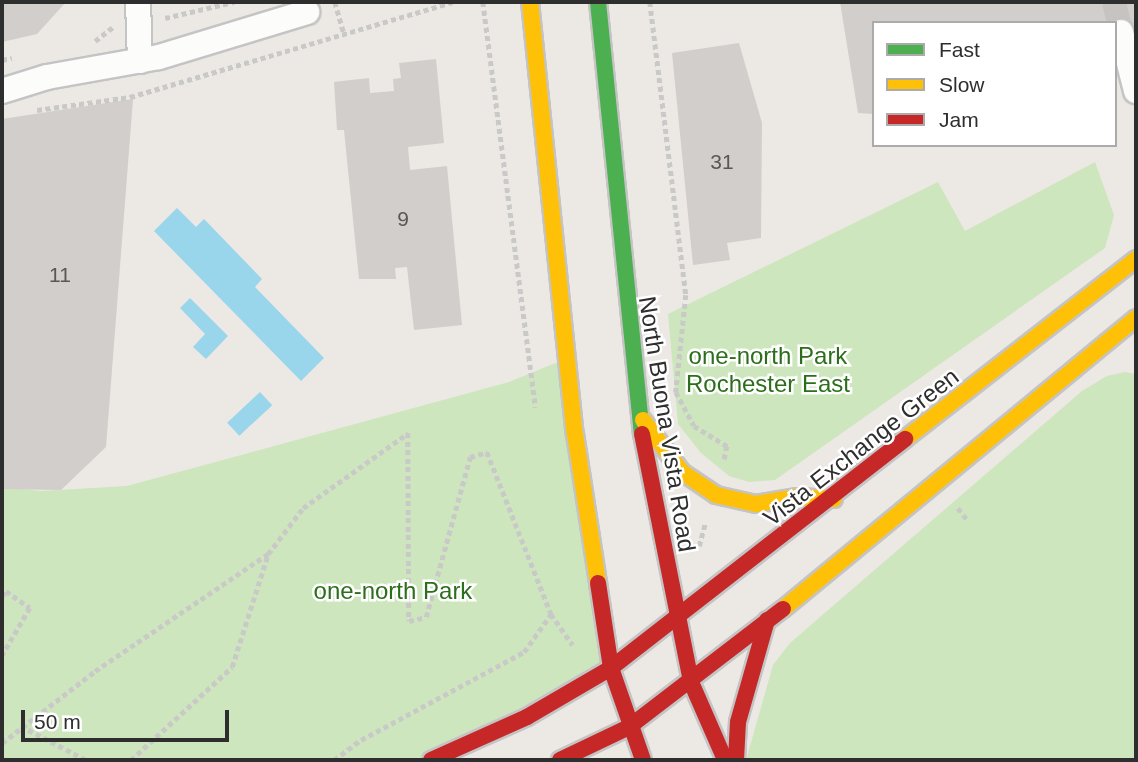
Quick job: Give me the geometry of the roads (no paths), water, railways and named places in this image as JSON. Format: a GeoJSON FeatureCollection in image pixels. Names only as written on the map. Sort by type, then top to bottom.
{"type":"FeatureCollection","features":[{"type":"Feature","properties":{"kind":"main road"},"geometry":{"type":"LineString","coordinates":[[530,2],[575,434],[611,668],[629,727],[643,760]]}},
{"type":"Feature","properties":{"kind":"main road","name":"North Buona Vista Road"},"geometry":{"type":"LineString","coordinates":[[598,2],[638,413],[676,620],[691,682],[725,760]]}},
{"type":"Feature","properties":{"kind":"main road","name":"Vista Exchange Green"},"geometry":{"type":"LineString","coordinates":[[431,760],[527,717],[611,668],[834,499],[1136,259]]}},
{"type":"Feature","properties":{"kind":"main road"},"geometry":{"type":"LineString","coordinates":[[559,760],[629,727],[691,682],[957,469],[1136,318]]}},
{"type":"Feature","properties":{"kind":"main road"},"geometry":{"type":"LineString","coordinates":[[638,413],[682,472],[716,495],[756,504],[797,497],[834,499]]}},
{"type":"Feature","properties":{"kind":"main road"},"geometry":{"type":"LineString","coordinates":[[736,760],[738,722],[767,620]]}},
{"type":"Feature","properties":{"kind":"street"},"geometry":{"type":"LineString","coordinates":[[138,2],[140,61]]}},
{"type":"Feature","properties":{"kind":"street"},"geometry":{"type":"LineString","coordinates":[[2,91],[47,77],[140,61],[307,12]]}},
{"type":"Feature","properties":{"kind":"street"},"geometry":{"type":"LineString","coordinates":[[1121,32],[1136,91]]}},
{"type":"Feature","properties":{"kind":"water"},"geometry":{"type":"Polygon","coordinates":[[[177,208],[196,227],[204,219],[262,279],[255,287],[324,358],[301,381],[154,231],[177,208]]]}},
{"type":"Feature","properties":{"kind":"water"},"geometry":{"type":"Polygon","coordinates":[[[190,298],[228,336],[206,359],[193,347],[205,334],[180,308],[190,298]]]}},
{"type":"Feature","properties":{"kind":"water"},"geometry":{"type":"Polygon","coordinates":[[[260,392],[272,405],[239,436],[227,423],[260,392]]]}},
{"type":"Feature","properties":{"kind":"tunnel"},"geometry":{"type":"LineString","coordinates":[[1114,2],[1121,32]]}},
{"type":"Feature","properties":{"kind":"park label","name":"one-north Park Rochester East"},"geometry":{"type":"Point","coordinates":[768,370]}},
{"type":"Feature","properties":{"kind":"park label","name":"one-north Park"},"geometry":{"type":"Point","coordinates":[393,591]}}]}
